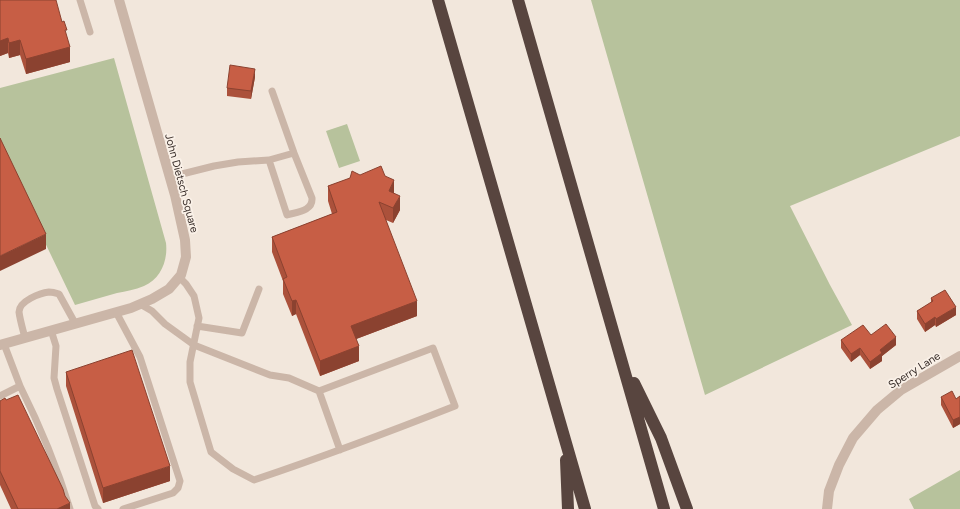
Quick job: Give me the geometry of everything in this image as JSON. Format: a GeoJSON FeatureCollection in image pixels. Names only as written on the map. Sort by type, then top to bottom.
{"type":"FeatureCollection","features":[{"type":"Feature","properties":{"kind":"highway"},"geometry":{"type":"LineString","coordinates":[[438,0],[585,509]]}},
{"type":"Feature","properties":{"kind":"highway"},"geometry":{"type":"LineString","coordinates":[[518,0],[664,509]]}},
{"type":"Feature","properties":{"kind":"highway"},"geometry":{"type":"LineString","coordinates":[[619,351],[661,438],[687,509]]}},
{"type":"Feature","properties":{"kind":"highway"},"geometry":{"type":"LineString","coordinates":[[564,439],[568,509]]}},
{"type":"Feature","properties":{"kind":"street","name":"John Dietsch Square"},"geometry":{"type":"LineString","coordinates":[[2,344],[131,308],[152,299],[169,289],[181,275],[186,257],[185,240],[175,195],[119,0]]}},
{"type":"Feature","properties":{"kind":"street","name":"Sperry Lane"},"geometry":{"type":"LineString","coordinates":[[827,509],[829,491],[839,465],[853,438],[876,410],[901,390],[960,356]]}},
{"type":"Feature","properties":{"kind":"lane"},"geometry":{"type":"LineString","coordinates":[[80,0],[90,32]]}},
{"type":"Feature","properties":{"kind":"lane"},"geometry":{"type":"LineString","coordinates":[[269,160],[287,215],[306,209],[311,205],[312,198],[272,91]]}},
{"type":"Feature","properties":{"kind":"lane"},"geometry":{"type":"LineString","coordinates":[[170,178],[214,166],[238,162],[269,160],[294,153]]}},
{"type":"Feature","properties":{"kind":"lane"},"geometry":{"type":"LineString","coordinates":[[140,304],[152,311],[165,324],[194,345],[270,375],[289,378],[319,391],[433,348],[455,406],[340,450],[254,480],[233,469],[211,452],[190,382],[190,362],[194,345],[199,318],[194,296],[179,277]]}},
{"type":"Feature","properties":{"kind":"lane"},"geometry":{"type":"LineString","coordinates":[[197,326],[242,333],[259,289]]}},
{"type":"Feature","properties":{"kind":"lane"},"geometry":{"type":"LineString","coordinates":[[25,338],[19,311],[21,305],[40,294],[50,292],[59,294],[75,323]]}},
{"type":"Feature","properties":{"kind":"lane"},"geometry":{"type":"LineString","coordinates":[[116,312],[140,357],[180,481],[178,488],[173,493],[123,509]]}},
{"type":"Feature","properties":{"kind":"lane"},"geometry":{"type":"LineString","coordinates":[[51,330],[56,346],[54,378],[57,390],[95,506],[98,509]]}},
{"type":"Feature","properties":{"kind":"lane"},"geometry":{"type":"LineString","coordinates":[[2,344],[40,428],[61,480],[70,509]]}},
{"type":"Feature","properties":{"kind":"lane"},"geometry":{"type":"LineString","coordinates":[[0,396],[20,386]]}},
{"type":"Feature","properties":{"kind":"lane"},"geometry":{"type":"LineString","coordinates":[[319,391],[340,450]]}},
{"type":"Feature","properties":{"kind":"green space"},"geometry":{"type":"Polygon","coordinates":[[[591,0],[960,0],[960,136],[790,206],[852,325],[705,395],[591,0]]]}},
{"type":"Feature","properties":{"kind":"green space"},"geometry":{"type":"Polygon","coordinates":[[[114,58],[166,243],[166,256],[159,274],[150,283],[75,305],[0,149],[0,88],[114,58]]]}},
{"type":"Feature","properties":{"kind":"green space"},"geometry":{"type":"Polygon","coordinates":[[[347,124],[360,161],[339,168],[326,131],[347,124]]]}},
{"type":"Feature","properties":{"kind":"green space"},"geometry":{"type":"Polygon","coordinates":[[[960,470],[960,509],[914,509],[909,499],[960,470]]]}},
{"type":"Feature","properties":{"kind":"building"},"geometry":{"type":"Polygon","coordinates":[[[0,0],[56,0],[62,22],[64,21],[67,30],[65,30],[70,47],[26,59],[20,40],[9,43],[8,38],[0,41],[0,0]]]}},
{"type":"Feature","properties":{"kind":"building"},"geometry":{"type":"Polygon","coordinates":[[[230,65],[255,69],[251,91],[227,88],[230,65]]]}},
{"type":"Feature","properties":{"kind":"building"},"geometry":{"type":"Polygon","coordinates":[[[0,138],[46,234],[0,256],[0,138]]]}},
{"type":"Feature","properties":{"kind":"building"},"geometry":{"type":"Polygon","coordinates":[[[381,166],[385,176],[394,180],[389,191],[400,196],[393,208],[379,202],[417,301],[351,326],[359,346],[320,361],[296,300],[292,301],[283,279],[287,277],[272,237],[337,212],[328,186],[350,178],[352,171],[360,175],[381,166]]]}},
{"type":"Feature","properties":{"kind":"building"},"geometry":{"type":"Polygon","coordinates":[[[945,290],[956,307],[936,319],[935,317],[925,324],[917,311],[933,301],[931,298],[945,290]]]}},
{"type":"Feature","properties":{"kind":"building"},"geometry":{"type":"Polygon","coordinates":[[[886,324],[896,337],[880,350],[882,353],[870,362],[860,348],[851,354],[841,340],[863,325],[871,335],[886,324]]]}},
{"type":"Feature","properties":{"kind":"building"},"geometry":{"type":"Polygon","coordinates":[[[132,350],[170,466],[103,488],[66,372],[132,350]]]}},
{"type":"Feature","properties":{"kind":"building"},"geometry":{"type":"Polygon","coordinates":[[[952,391],[956,399],[960,396],[960,417],[953,420],[941,397],[952,391]]]}},
{"type":"Feature","properties":{"kind":"building"},"geometry":{"type":"Polygon","coordinates":[[[18,395],[65,496],[70,503],[57,509],[18,509],[0,471],[0,401],[5,398],[6,400],[18,395]]]}}]}
